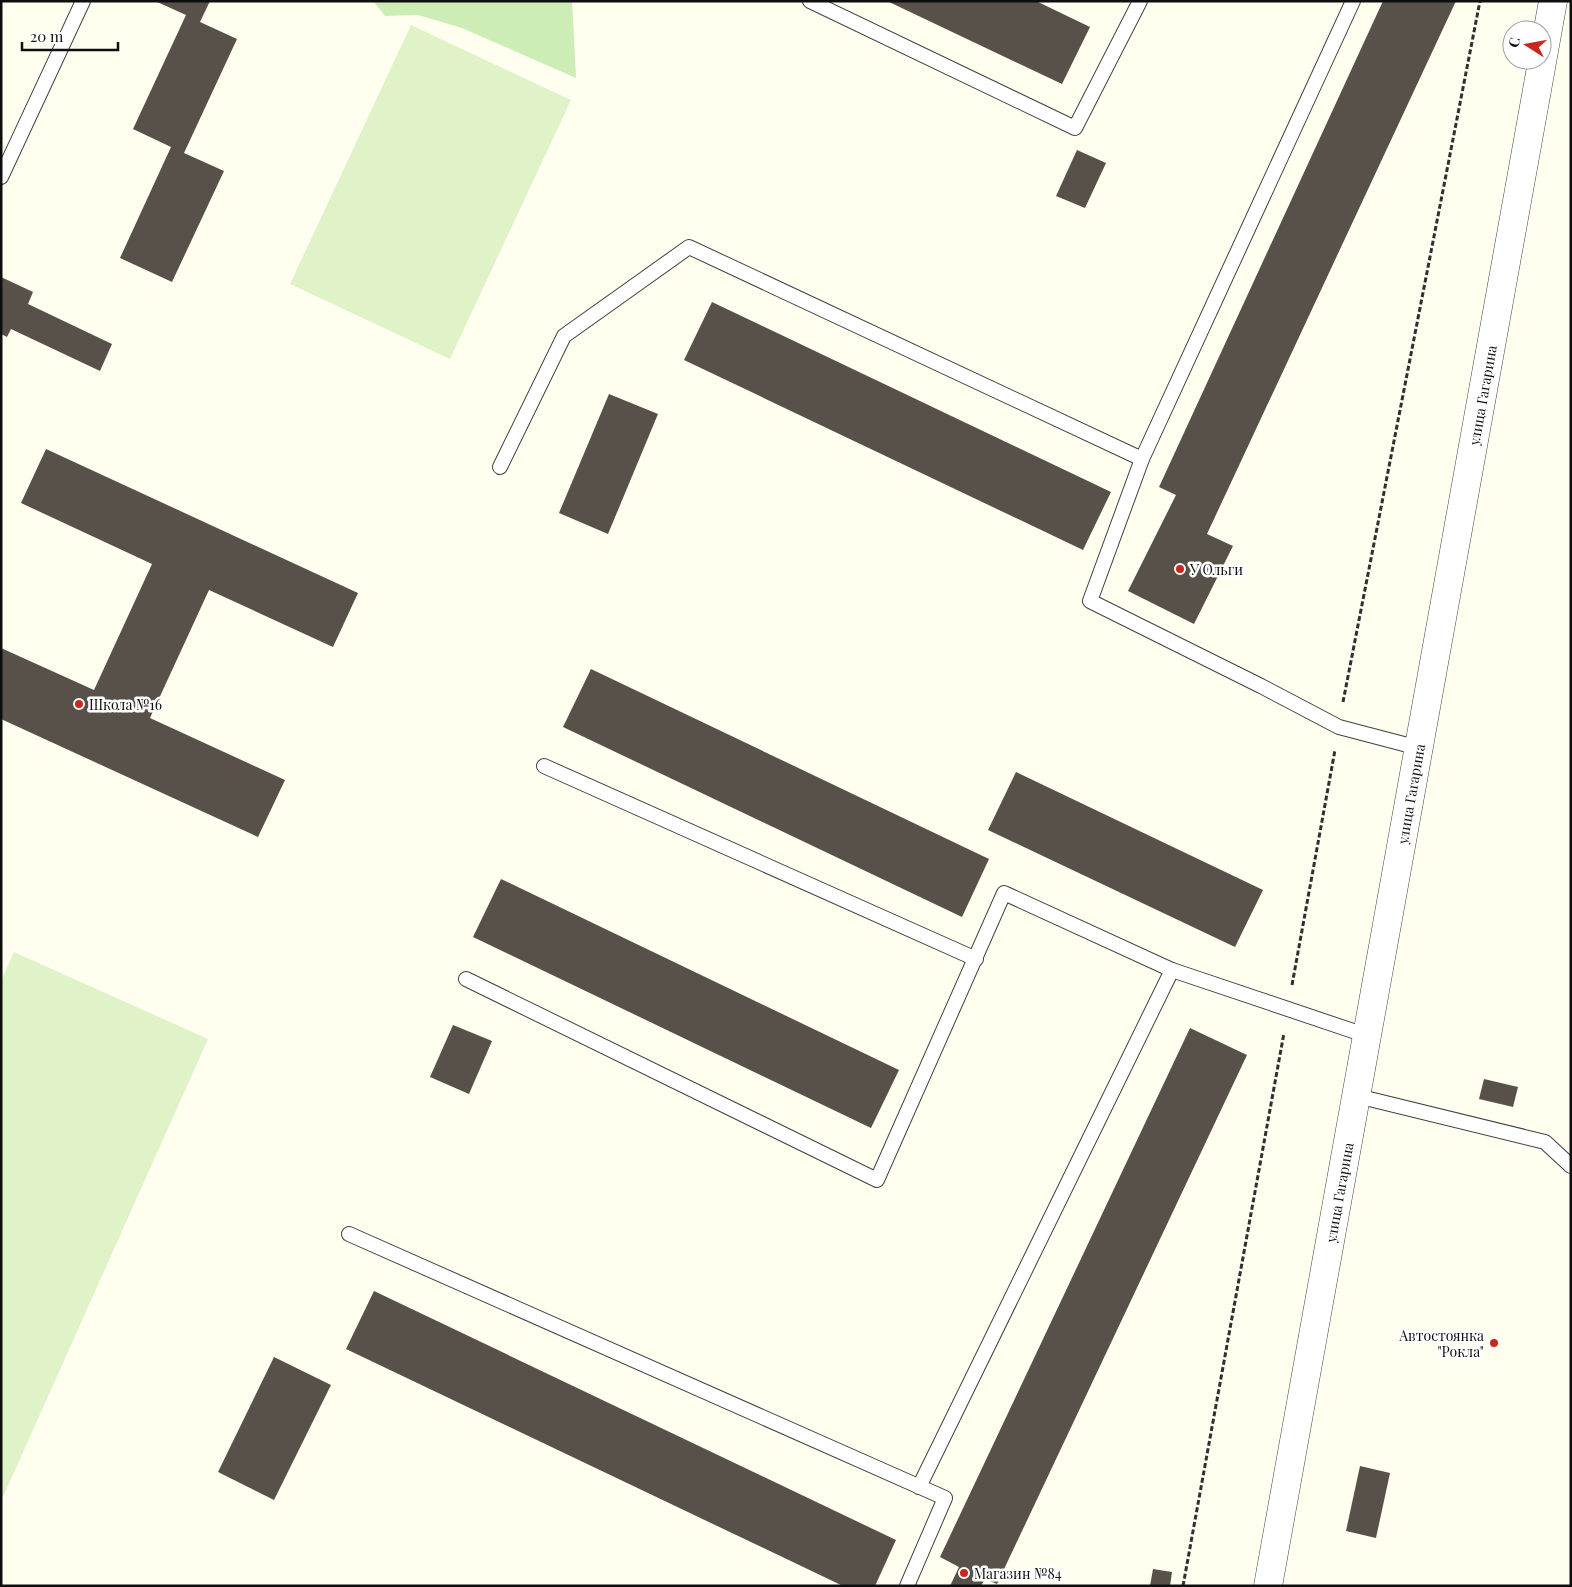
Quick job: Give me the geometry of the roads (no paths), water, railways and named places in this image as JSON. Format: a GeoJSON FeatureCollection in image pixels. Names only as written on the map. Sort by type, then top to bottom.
{"type":"FeatureCollection","features":[{"type":"Feature","properties":{"kind":"street","name":"улица Гагарина"},"geometry":{"type":"LineString","coordinates":[[1268,1586],[1553,1]]}},
{"type":"Feature","properties":{"kind":"lane"},"geometry":{"type":"LineString","coordinates":[[1,177],[83,1]]}},
{"type":"Feature","properties":{"kind":"lane"},"geometry":{"type":"LineString","coordinates":[[810,1],[1075,128],[1140,1]]}},
{"type":"Feature","properties":{"kind":"lane"},"geometry":{"type":"LineString","coordinates":[[1353,1],[1142,459],[1090,601],[1339,726],[1419,748]]}},
{"type":"Feature","properties":{"kind":"lane"},"geometry":{"type":"LineString","coordinates":[[500,467],[564,336],[689,247],[1142,459]]}},
{"type":"Feature","properties":{"kind":"lane"},"geometry":{"type":"LineString","coordinates":[[544,766],[976,959]]}},
{"type":"Feature","properties":{"kind":"lane"},"geometry":{"type":"LineString","coordinates":[[466,979],[878,1180],[1004,893],[1172,970],[1368,1036]]}},
{"type":"Feature","properties":{"kind":"lane"},"geometry":{"type":"LineString","coordinates":[[919,1487],[1172,970]]}},
{"type":"Feature","properties":{"kind":"lane"},"geometry":{"type":"LineString","coordinates":[[1357,1096],[1545,1142],[1571,1166]]}},
{"type":"Feature","properties":{"kind":"lane"},"geometry":{"type":"LineString","coordinates":[[349,1234],[945,1498],[907,1586]]}},
{"type":"Feature","properties":{"kind":"place","name":"У Ольги"},"geometry":{"type":"Point","coordinates":[1180,569]}},
{"type":"Feature","properties":{"kind":"place","name":"Школа №16"},"geometry":{"type":"Point","coordinates":[79,704]}},
{"type":"Feature","properties":{"kind":"place","name":"Автостоянка \"Рокла\""},"geometry":{"type":"Point","coordinates":[1494,1343]}},
{"type":"Feature","properties":{"kind":"place","name":"Магазин №84"},"geometry":{"type":"Point","coordinates":[964,1573]}}]}
